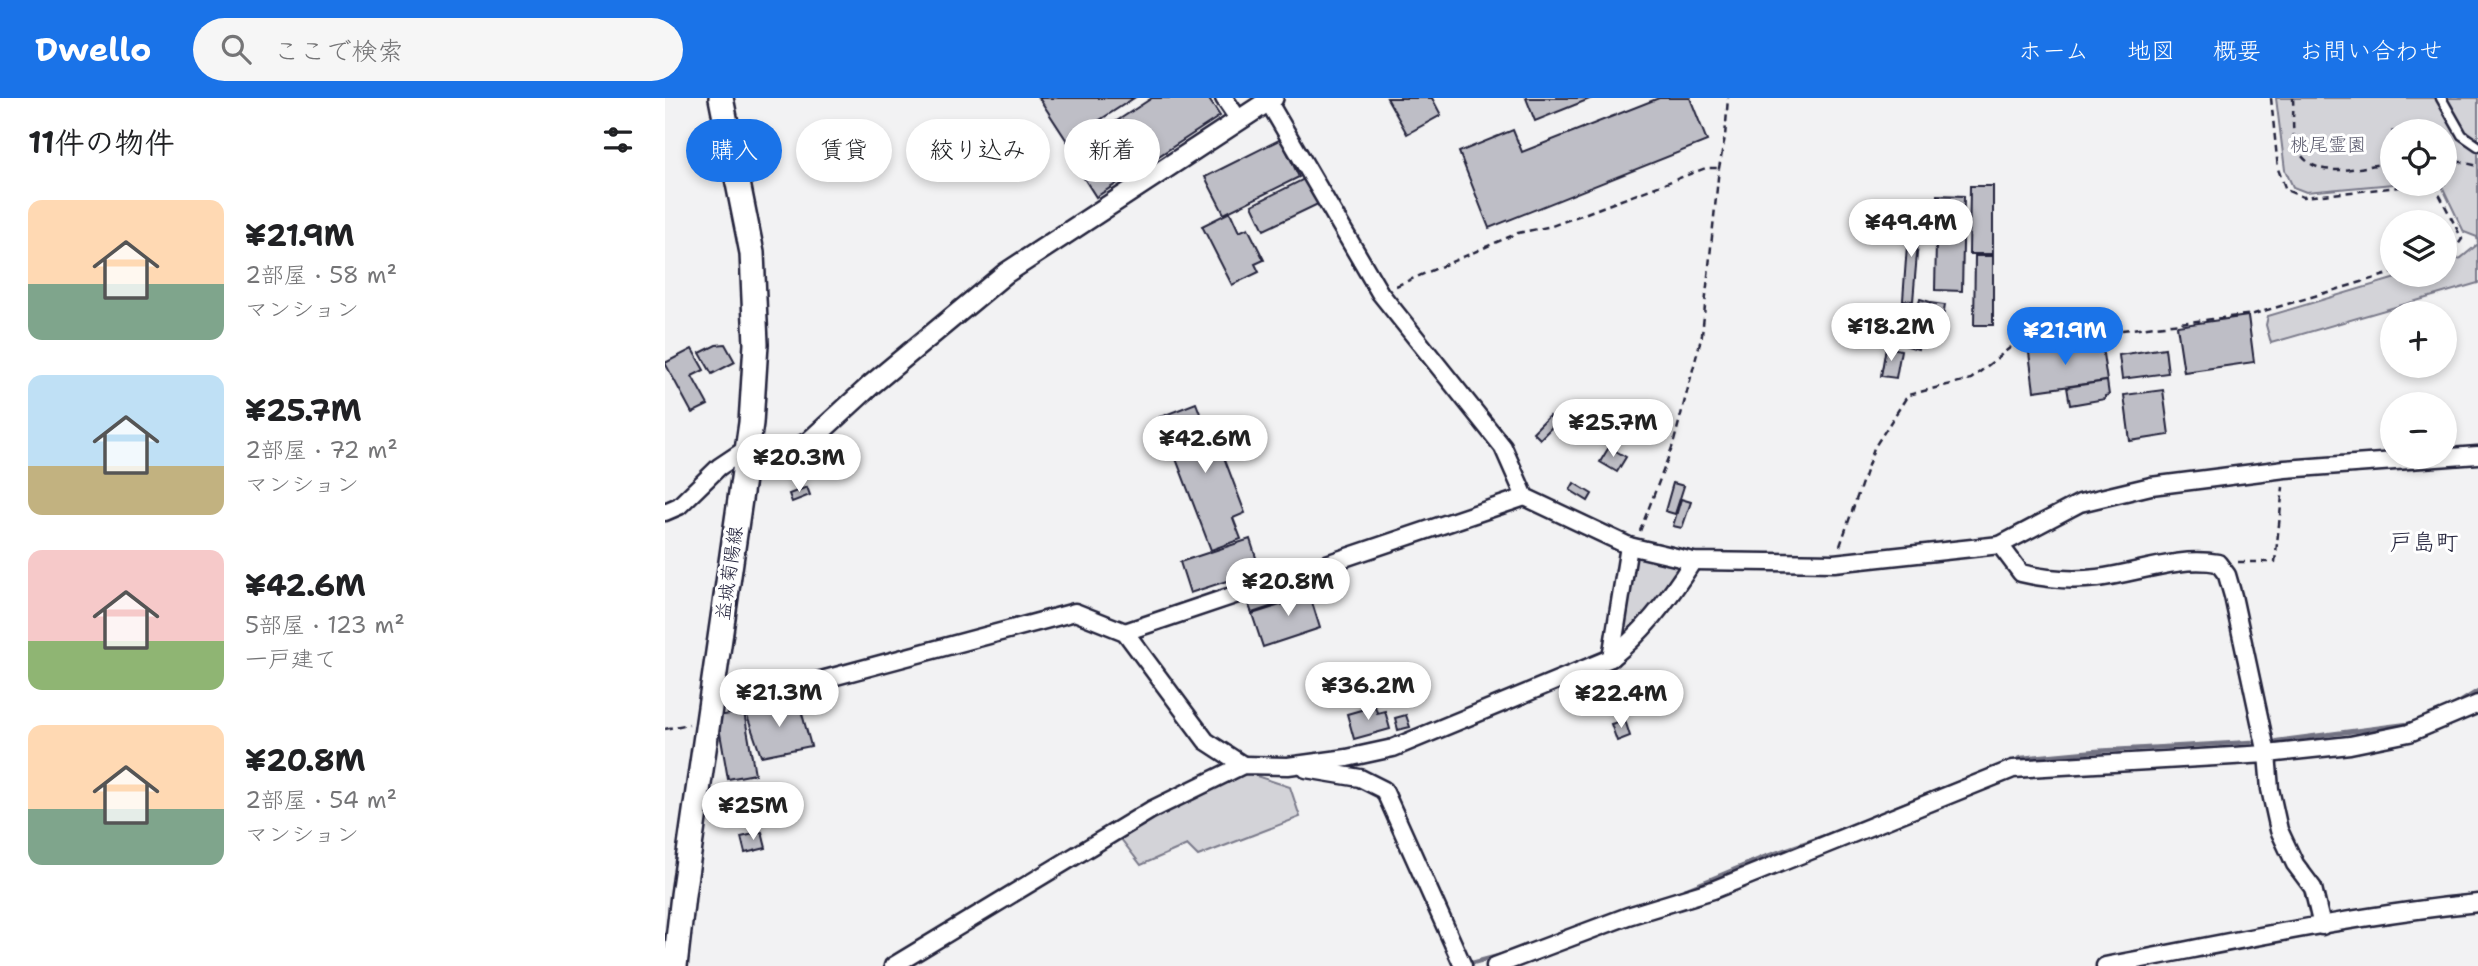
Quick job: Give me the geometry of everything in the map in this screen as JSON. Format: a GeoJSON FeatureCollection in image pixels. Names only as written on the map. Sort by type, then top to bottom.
{"type":"FeatureCollection","features":[{"type":"Feature","properties":{"kind":"main road","name":"益城菊陽線"},"geometry":{"type":"LineString","coordinates":[[675,966],[751,423],[756,344],[752,253],[721,98]]}},
{"type":"Feature","properties":{"kind":"street"},"geometry":{"type":"LineString","coordinates":[[1224,98],[1239,120]]}},
{"type":"Feature","properties":{"kind":"street"},"geometry":{"type":"LineString","coordinates":[[665,512],[679,506],[719,467],[746,452],[792,451],[809,442],[871,384],[1006,273],[1271,100],[1380,293],[1503,447],[1525,497],[1632,546],[1693,561],[1834,563],[2000,545],[2080,503],[2151,485],[2285,469],[2478,455]]}},
{"type":"Feature","properties":{"kind":"street"},"geometry":{"type":"LineString","coordinates":[[1125,632],[1525,497]]}},
{"type":"Feature","properties":{"kind":"street"},"geometry":{"type":"LineString","coordinates":[[2000,545],[2021,573],[2039,578],[2097,578],[2172,564],[2204,561],[2218,563],[2227,575],[2233,596],[2267,754],[2270,789],[2279,830],[2295,863],[2313,888],[2322,926]]}},
{"type":"Feature","properties":{"kind":"street"},"geometry":{"type":"LineString","coordinates":[[1611,658],[1632,546]]}},
{"type":"Feature","properties":{"kind":"street"},"geometry":{"type":"LineString","coordinates":[[1288,766],[1393,748],[1611,658],[1633,640],[1672,596],[1693,561]]}},
{"type":"Feature","properties":{"kind":"street"},"geometry":{"type":"LineString","coordinates":[[712,696],[739,702],[1075,612],[1125,632],[1206,741],[1243,765]]}},
{"type":"Feature","properties":{"kind":"street"},"geometry":{"type":"LineString","coordinates":[[1495,966],[1628,916],[1713,890],[2013,769],[2267,754],[2350,745],[2409,733],[2478,704]]}},
{"type":"Feature","properties":{"kind":"street"},"geometry":{"type":"LineString","coordinates":[[893,966],[1151,810],[1243,765],[1288,766],[1360,778],[1384,790],[1463,966]]}},
{"type":"Feature","properties":{"kind":"street"},"geometry":{"type":"LineString","coordinates":[[2105,966],[2322,926],[2478,903]]}},
{"type":"Feature","properties":{"kind":"lane"},"geometry":{"type":"LineString","coordinates":[[2441,98],[2462,135],[2478,146]]}},
{"type":"Feature","properties":{"kind":"path"},"geometry":{"type":"LineString","coordinates":[[1632,546],[1673,445],[1702,335],[1719,168],[1725,137],[1727,98]]}},
{"type":"Feature","properties":{"kind":"path"},"geometry":{"type":"LineString","coordinates":[[2271,98],[2278,169],[2286,190],[2303,197],[2380,189]]}},
{"type":"Feature","properties":{"kind":"path"},"geometry":{"type":"LineString","coordinates":[[2293,98],[2296,146],[2307,163],[2329,172],[2380,164]]}},
{"type":"Feature","properties":{"kind":"path"},"geometry":{"type":"LineString","coordinates":[[2457,161],[2478,166]]}},
{"type":"Feature","properties":{"kind":"path"},"geometry":{"type":"LineString","coordinates":[[1380,293],[1518,233],[1552,226],[1706,168],[1719,168]]}},
{"type":"Feature","properties":{"kind":"path"},"geometry":{"type":"LineString","coordinates":[[2457,229],[2462,239],[2457,246]]}},
{"type":"Feature","properties":{"kind":"path"},"geometry":{"type":"LineString","coordinates":[[1834,563],[1874,448],[1908,395],[1971,379],[2016,343],[2254,314],[2380,277]]}},
{"type":"Feature","properties":{"kind":"path"},"geometry":{"type":"LineString","coordinates":[[2218,563],[2275,562],[2285,469]]}},
{"type":"Feature","properties":{"kind":"green space","name":"桃尾霊園"},"geometry":{"type":"Polygon","coordinates":[[[2276,98],[2478,98],[2478,244],[2477,237],[2464,232],[2457,217],[2457,210],[2453,210],[2447,196],[2457,196],[2457,119],[2380,119],[2380,185],[2306,192],[2293,187],[2285,170],[2276,98]]]}},
{"type":"Feature","properties":{"kind":"green space"},"geometry":{"type":"Polygon","coordinates":[[[2478,244],[2478,283],[2416,301],[2380,301],[2380,311],[2271,343],[2266,325],[2268,316],[2380,283],[2380,287],[2457,287],[2457,259],[2478,244]]]}},
{"type":"Feature","properties":{"kind":"green space"},"geometry":{"type":"Polygon","coordinates":[[[1634,551],[1681,563],[1678,577],[1618,644],[1634,551]]]}},
{"type":"Feature","properties":{"kind":"green space"},"geometry":{"type":"Polygon","coordinates":[[[1235,769],[1290,787],[1300,817],[1198,856],[1187,845],[1141,865],[1121,839],[1235,769]]]}},
{"type":"Feature","properties":{"kind":"building"},"geometry":{"type":"Polygon","coordinates":[[[1039,98],[1134,98],[1101,119],[1064,119],[1064,136],[1039,98]]]}},
{"type":"Feature","properties":{"kind":"building"},"geometry":{"type":"Polygon","coordinates":[[[1152,98],[1208,98],[1220,116],[1160,155],[1160,119],[1120,119],[1152,98]]]}},
{"type":"Feature","properties":{"kind":"building"},"geometry":{"type":"Polygon","coordinates":[[[1387,98],[1432,98],[1441,115],[1407,134],[1387,98]]]}},
{"type":"Feature","properties":{"kind":"building"},"geometry":{"type":"Polygon","coordinates":[[[1526,98],[1592,98],[1535,121],[1526,98]]]}},
{"type":"Feature","properties":{"kind":"building"},"geometry":{"type":"Polygon","coordinates":[[[1659,98],[1690,98],[1707,141],[1489,228],[1459,152],[1513,130],[1522,152],[1659,98]]]}},
{"type":"Feature","properties":{"kind":"building"},"geometry":{"type":"Polygon","coordinates":[[[1281,139],[1299,177],[1224,214],[1205,177],[1281,139]]]}},
{"type":"Feature","properties":{"kind":"building"},"geometry":{"type":"Polygon","coordinates":[[[1306,178],[1318,204],[1264,230],[1252,205],[1306,178]]]}},
{"type":"Feature","properties":{"kind":"building"},"geometry":{"type":"Polygon","coordinates":[[[1086,182],[1119,182],[1096,197],[1086,182]]]}},
{"type":"Feature","properties":{"kind":"building"},"geometry":{"type":"Polygon","coordinates":[[[1970,186],[1993,186],[1993,254],[1969,254],[1970,186]]]}},
{"type":"Feature","properties":{"kind":"building"},"geometry":{"type":"Polygon","coordinates":[[[1937,195],[1964,196],[1962,291],[1935,290],[1937,195]]]}},
{"type":"Feature","properties":{"kind":"building"},"geometry":{"type":"Polygon","coordinates":[[[1230,212],[1239,232],[1248,228],[1264,260],[1255,264],[1259,272],[1232,285],[1202,226],[1230,212]]]}},
{"type":"Feature","properties":{"kind":"building"},"geometry":{"type":"Polygon","coordinates":[[[1909,218],[1920,218],[1913,301],[1903,300],[1909,218]]]}},
{"type":"Feature","properties":{"kind":"building"},"geometry":{"type":"Polygon","coordinates":[[[1975,256],[1993,256],[1993,325],[1974,325],[1975,256]]]}},
{"type":"Feature","properties":{"kind":"building"},"geometry":{"type":"Polygon","coordinates":[[[1920,299],[1930,302],[1921,333],[1908,329],[1920,299]]]}},
{"type":"Feature","properties":{"kind":"building"},"geometry":{"type":"Polygon","coordinates":[[[1930,303],[1945,305],[1941,329],[1927,327],[1930,303]]]}},
{"type":"Feature","properties":{"kind":"building"},"geometry":{"type":"Polygon","coordinates":[[[2248,316],[2254,362],[2184,372],[2177,326],[2248,316]]]}},
{"type":"Feature","properties":{"kind":"building"},"geometry":{"type":"Polygon","coordinates":[[[1908,330],[1922,335],[1918,349],[1904,345],[1908,330]]]}},
{"type":"Feature","properties":{"kind":"building"},"geometry":{"type":"Polygon","coordinates":[[[2101,335],[2102,346],[2055,353],[2053,341],[2101,335]]]}},
{"type":"Feature","properties":{"kind":"building"},"geometry":{"type":"Polygon","coordinates":[[[2052,341],[2054,354],[2102,347],[2107,381],[2034,391],[2028,345],[2052,341]]]}},
{"type":"Feature","properties":{"kind":"building"},"geometry":{"type":"Polygon","coordinates":[[[725,344],[735,362],[712,374],[700,353],[716,345],[725,344]]]}},
{"type":"Feature","properties":{"kind":"building"},"geometry":{"type":"Polygon","coordinates":[[[1886,347],[1901,350],[1896,378],[1881,376],[1886,347]]]}},
{"type":"Feature","properties":{"kind":"building"},"geometry":{"type":"Polygon","coordinates":[[[2165,348],[2168,373],[2122,379],[2119,355],[2165,348]]]}},
{"type":"Feature","properties":{"kind":"building"},"geometry":{"type":"Polygon","coordinates":[[[692,349],[704,370],[692,376],[708,405],[692,413],[665,363],[692,349]]]}},
{"type":"Feature","properties":{"kind":"building"},"geometry":{"type":"Polygon","coordinates":[[[2107,381],[2109,395],[2105,396],[2105,399],[2070,405],[2067,387],[2107,381]]]}},
{"type":"Feature","properties":{"kind":"building"},"geometry":{"type":"Polygon","coordinates":[[[2163,390],[2169,435],[2130,441],[2124,395],[2163,390]]]}},
{"type":"Feature","properties":{"kind":"building"},"geometry":{"type":"Polygon","coordinates":[[[1196,403],[1211,442],[1217,439],[1245,513],[1233,518],[1241,539],[1211,550],[1160,417],[1196,403]]]}},
{"type":"Feature","properties":{"kind":"building"},"geometry":{"type":"Polygon","coordinates":[[[1549,416],[1556,423],[1540,439],[1533,432],[1549,416]]]}},
{"type":"Feature","properties":{"kind":"building"},"geometry":{"type":"Polygon","coordinates":[[[1609,447],[1626,457],[1617,472],[1600,462],[1609,447]]]}},
{"type":"Feature","properties":{"kind":"building"},"geometry":{"type":"Polygon","coordinates":[[[1574,483],[1592,494],[1588,501],[1570,490],[1574,483]]]}},
{"type":"Feature","properties":{"kind":"building"},"geometry":{"type":"Polygon","coordinates":[[[1673,483],[1684,486],[1675,514],[1665,511],[1673,483]]]}},
{"type":"Feature","properties":{"kind":"building"},"geometry":{"type":"Polygon","coordinates":[[[807,487],[810,495],[792,502],[789,494],[807,487]]]}},
{"type":"Feature","properties":{"kind":"building"},"geometry":{"type":"Polygon","coordinates":[[[1681,499],[1691,502],[1682,528],[1673,526],[1681,499]]]}},
{"type":"Feature","properties":{"kind":"building"},"geometry":{"type":"Polygon","coordinates":[[[1250,539],[1260,570],[1254,572],[1258,583],[1243,588],[1239,577],[1190,593],[1180,562],[1250,539]]]}},
{"type":"Feature","properties":{"kind":"building"},"geometry":{"type":"Polygon","coordinates":[[[1316,585],[1320,596],[1311,599],[1320,628],[1263,647],[1252,614],[1296,600],[1293,592],[1316,585]]]}},
{"type":"Feature","properties":{"kind":"building"},"geometry":{"type":"Polygon","coordinates":[[[1291,589],[1294,599],[1252,613],[1248,603],[1291,589]]]}},
{"type":"Feature","properties":{"kind":"building"},"geometry":{"type":"Polygon","coordinates":[[[799,703],[811,746],[761,756],[746,713],[799,703]]]}},
{"type":"Feature","properties":{"kind":"building"},"geometry":{"type":"Polygon","coordinates":[[[1375,706],[1377,713],[1385,711],[1390,729],[1354,739],[1347,714],[1375,706]]]}},
{"type":"Feature","properties":{"kind":"building"},"geometry":{"type":"Polygon","coordinates":[[[744,712],[755,774],[728,779],[717,716],[744,712]]]}},
{"type":"Feature","properties":{"kind":"building"},"geometry":{"type":"Polygon","coordinates":[[[1406,715],[1410,727],[1398,730],[1395,718],[1406,715]]]}},
{"type":"Feature","properties":{"kind":"building"},"geometry":{"type":"Polygon","coordinates":[[[1625,720],[1630,736],[1617,741],[1611,724],[1625,720]]]}},
{"type":"Feature","properties":{"kind":"building"},"geometry":{"type":"Polygon","coordinates":[[[787,791],[792,815],[757,823],[751,799],[787,791]]]}},
{"type":"Feature","properties":{"kind":"building"},"geometry":{"type":"Polygon","coordinates":[[[762,832],[766,848],[745,853],[741,837],[762,832]]]}},
{"type":"Feature","properties":{"kind":"waterway"},"geometry":{"type":"LineString","coordinates":[[2449,709],[2478,691]]}},
{"type":"Feature","properties":{"kind":"waterway"},"geometry":{"type":"LineString","coordinates":[[2277,741],[2415,723]]}},
{"type":"Feature","properties":{"kind":"waterway"},"geometry":{"type":"LineString","coordinates":[[2012,762],[2021,758],[2096,751],[2251,742]]}},
{"type":"Feature","properties":{"kind":"waterway"},"geometry":{"type":"LineString","coordinates":[[1894,808],[1967,779]]}},
{"type":"Feature","properties":{"kind":"waterway"},"geometry":{"type":"LineString","coordinates":[[1680,892],[1762,858],[1834,833]]}},
{"type":"Feature","properties":{"kind":"waterway"},"geometry":{"type":"LineString","coordinates":[[1472,963],[1506,954]]}},
{"type":"Feature","properties":{"kind":"district","name":"戸島町"},"geometry":{"type":"Point","coordinates":[2424,542]}}]}
